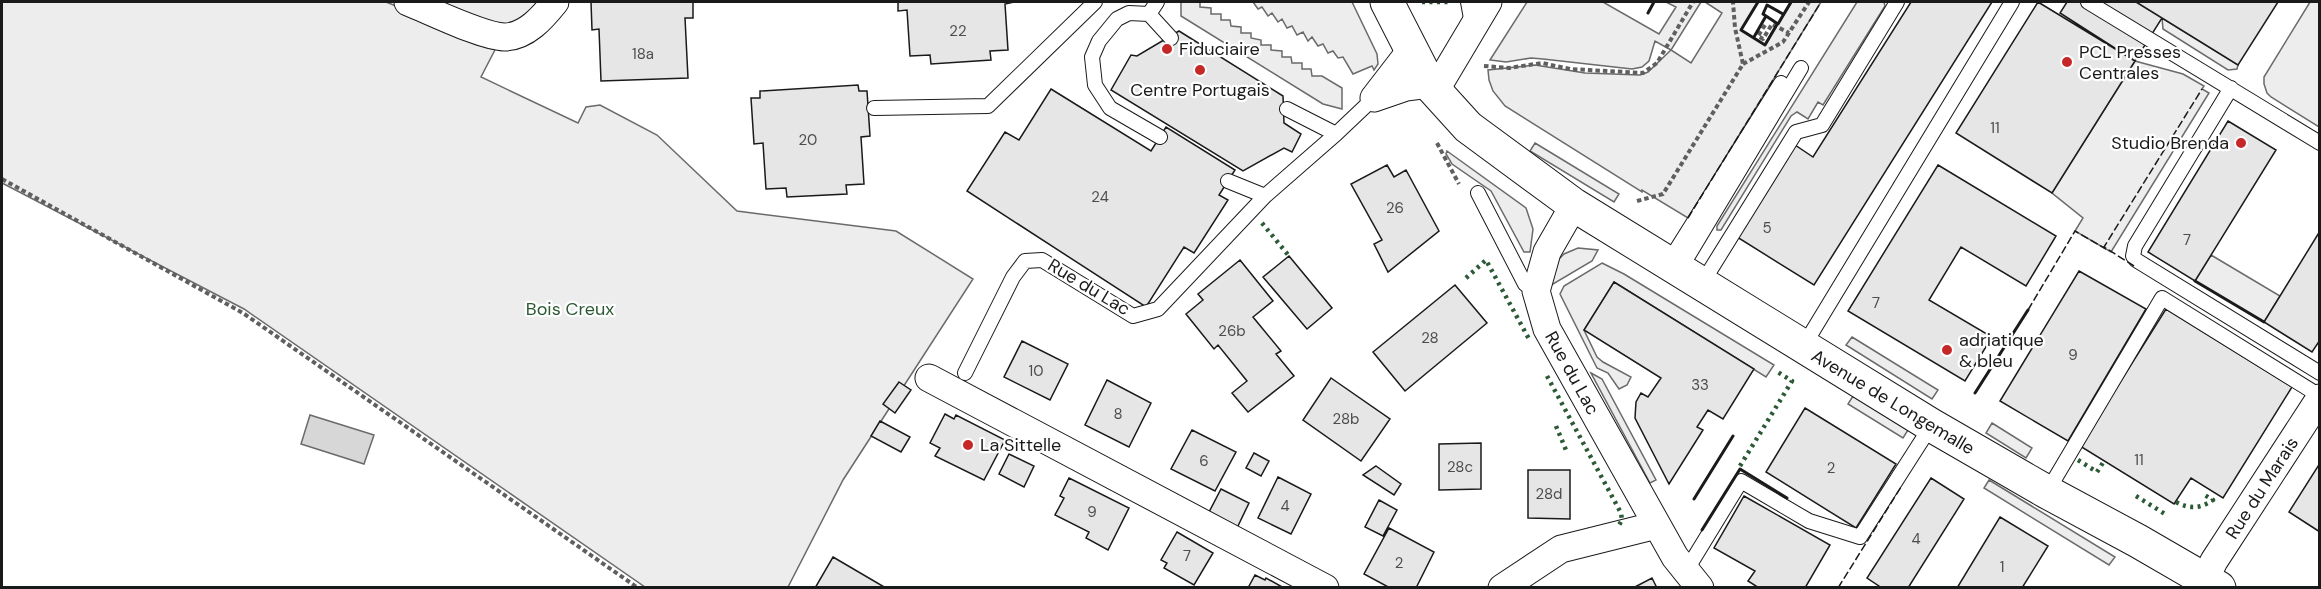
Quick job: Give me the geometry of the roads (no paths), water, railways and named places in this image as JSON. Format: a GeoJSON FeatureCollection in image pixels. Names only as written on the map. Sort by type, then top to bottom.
{"type":"FeatureCollection","features":[{"type":"Feature","properties":{"kind":"street"},"geometry":{"type":"LineString","coordinates":[[408,2],[475,30],[504,37],[521,33],[542,19],[555,2]]}},
{"type":"Feature","properties":{"kind":"street"},"geometry":{"type":"LineString","coordinates":[[1387,2],[1432,88],[1468,127],[1574,205],[1547,252],[1536,291]]}},
{"type":"Feature","properties":{"kind":"street"},"geometry":{"type":"LineString","coordinates":[[1432,88],[1470,14],[1488,2]]}},
{"type":"Feature","properties":{"kind":"street"},"geometry":{"type":"LineString","coordinates":[[1374,98],[1411,51]]}},
{"type":"Feature","properties":{"kind":"street"},"geometry":{"type":"LineString","coordinates":[[1374,98],[1406,87],[1432,88]]}},
{"type":"Feature","properties":{"kind":"street","name":"Avenue de Longemalle"},"geometry":{"type":"LineString","coordinates":[[1574,205],[1931,425],[2212,583]]}},
{"type":"Feature","properties":{"kind":"street","name":"Rue du Lac"},"geometry":{"type":"LineString","coordinates":[[1536,291],[1546,328],[1657,525],[1693,579]]}},
{"type":"Feature","properties":{"kind":"street"},"geometry":{"type":"LineString","coordinates":[[928,378],[1325,588]]}},
{"type":"Feature","properties":{"kind":"street","name":"Rue du Marais"},"geometry":{"type":"LineString","coordinates":[[2212,583],[2214,561],[2319,397]]}},
{"type":"Feature","properties":{"kind":"street"},"geometry":{"type":"LineString","coordinates":[[1502,588],[1561,549],[1657,525]]}},
{"type":"Feature","properties":{"kind":"lane"},"geometry":{"type":"LineString","coordinates":[[874,108],[988,106],[1095,2]]}},
{"type":"Feature","properties":{"kind":"lane"},"geometry":{"type":"LineString","coordinates":[[1149,14],[1157,2]]}},
{"type":"Feature","properties":{"kind":"lane"},"geometry":{"type":"LineString","coordinates":[[1683,273],[1796,132],[1822,125],[1897,2]]}},
{"type":"Feature","properties":{"kind":"lane"},"geometry":{"type":"LineString","coordinates":[[1803,347],[2012,2]]}},
{"type":"Feature","properties":{"kind":"lane"},"geometry":{"type":"LineString","coordinates":[[2088,2],[2319,143]]}},
{"type":"Feature","properties":{"kind":"lane"},"geometry":{"type":"LineString","coordinates":[[1160,137],[1110,108],[1095,85],[1092,57],[1099,41],[1117,19],[1129,13],[1149,14],[1171,38]]}},
{"type":"Feature","properties":{"kind":"lane"},"geometry":{"type":"LineString","coordinates":[[1683,273],[1797,66]]}},
{"type":"Feature","properties":{"kind":"lane"},"geometry":{"type":"LineString","coordinates":[[2231,88],[2135,246],[2133,256],[2319,373]]}},
{"type":"Feature","properties":{"kind":"lane","name":"Rue du Lac"},"geometry":{"type":"LineString","coordinates":[[965,373],[1013,277],[1025,261],[1042,260],[1133,316],[1158,309],[1264,196],[1374,98]]}},
{"type":"Feature","properties":{"kind":"lane"},"geometry":{"type":"LineString","coordinates":[[1287,109],[1336,134]]}},
{"type":"Feature","properties":{"kind":"lane"},"geometry":{"type":"LineString","coordinates":[[1228,181],[1264,196]]}},
{"type":"Feature","properties":{"kind":"lane"},"geometry":{"type":"LineString","coordinates":[[1478,194],[1525,284],[1536,291]]}},
{"type":"Feature","properties":{"kind":"lane"},"geometry":{"type":"LineString","coordinates":[[2047,492],[2162,298],[2319,397]]}},
{"type":"Feature","properties":{"kind":"lane"},"geometry":{"type":"LineString","coordinates":[[1693,579],[1741,481],[1809,521],[1860,537],[1931,425]]}},
{"type":"Feature","properties":{"kind":"place","name":"Fiduciaire"},"geometry":{"type":"Point","coordinates":[1167,49]}},
{"type":"Feature","properties":{"kind":"place","name":"PCL Presses Centrales"},"geometry":{"type":"Point","coordinates":[2067,62]}},
{"type":"Feature","properties":{"kind":"place","name":"Centre Portugais"},"geometry":{"type":"Point","coordinates":[1200,70]}},
{"type":"Feature","properties":{"kind":"place","name":"Studio Brenda"},"geometry":{"type":"Point","coordinates":[2241,143]}},
{"type":"Feature","properties":{"kind":"place","name":"adriatique & bleu"},"geometry":{"type":"Point","coordinates":[1947,350]}},
{"type":"Feature","properties":{"kind":"place","name":"La Sittelle"},"geometry":{"type":"Point","coordinates":[968,445]}},
{"type":"Feature","properties":{"kind":"park label","name":"Bois Creux"},"geometry":{"type":"Point","coordinates":[570,309]}}]}
